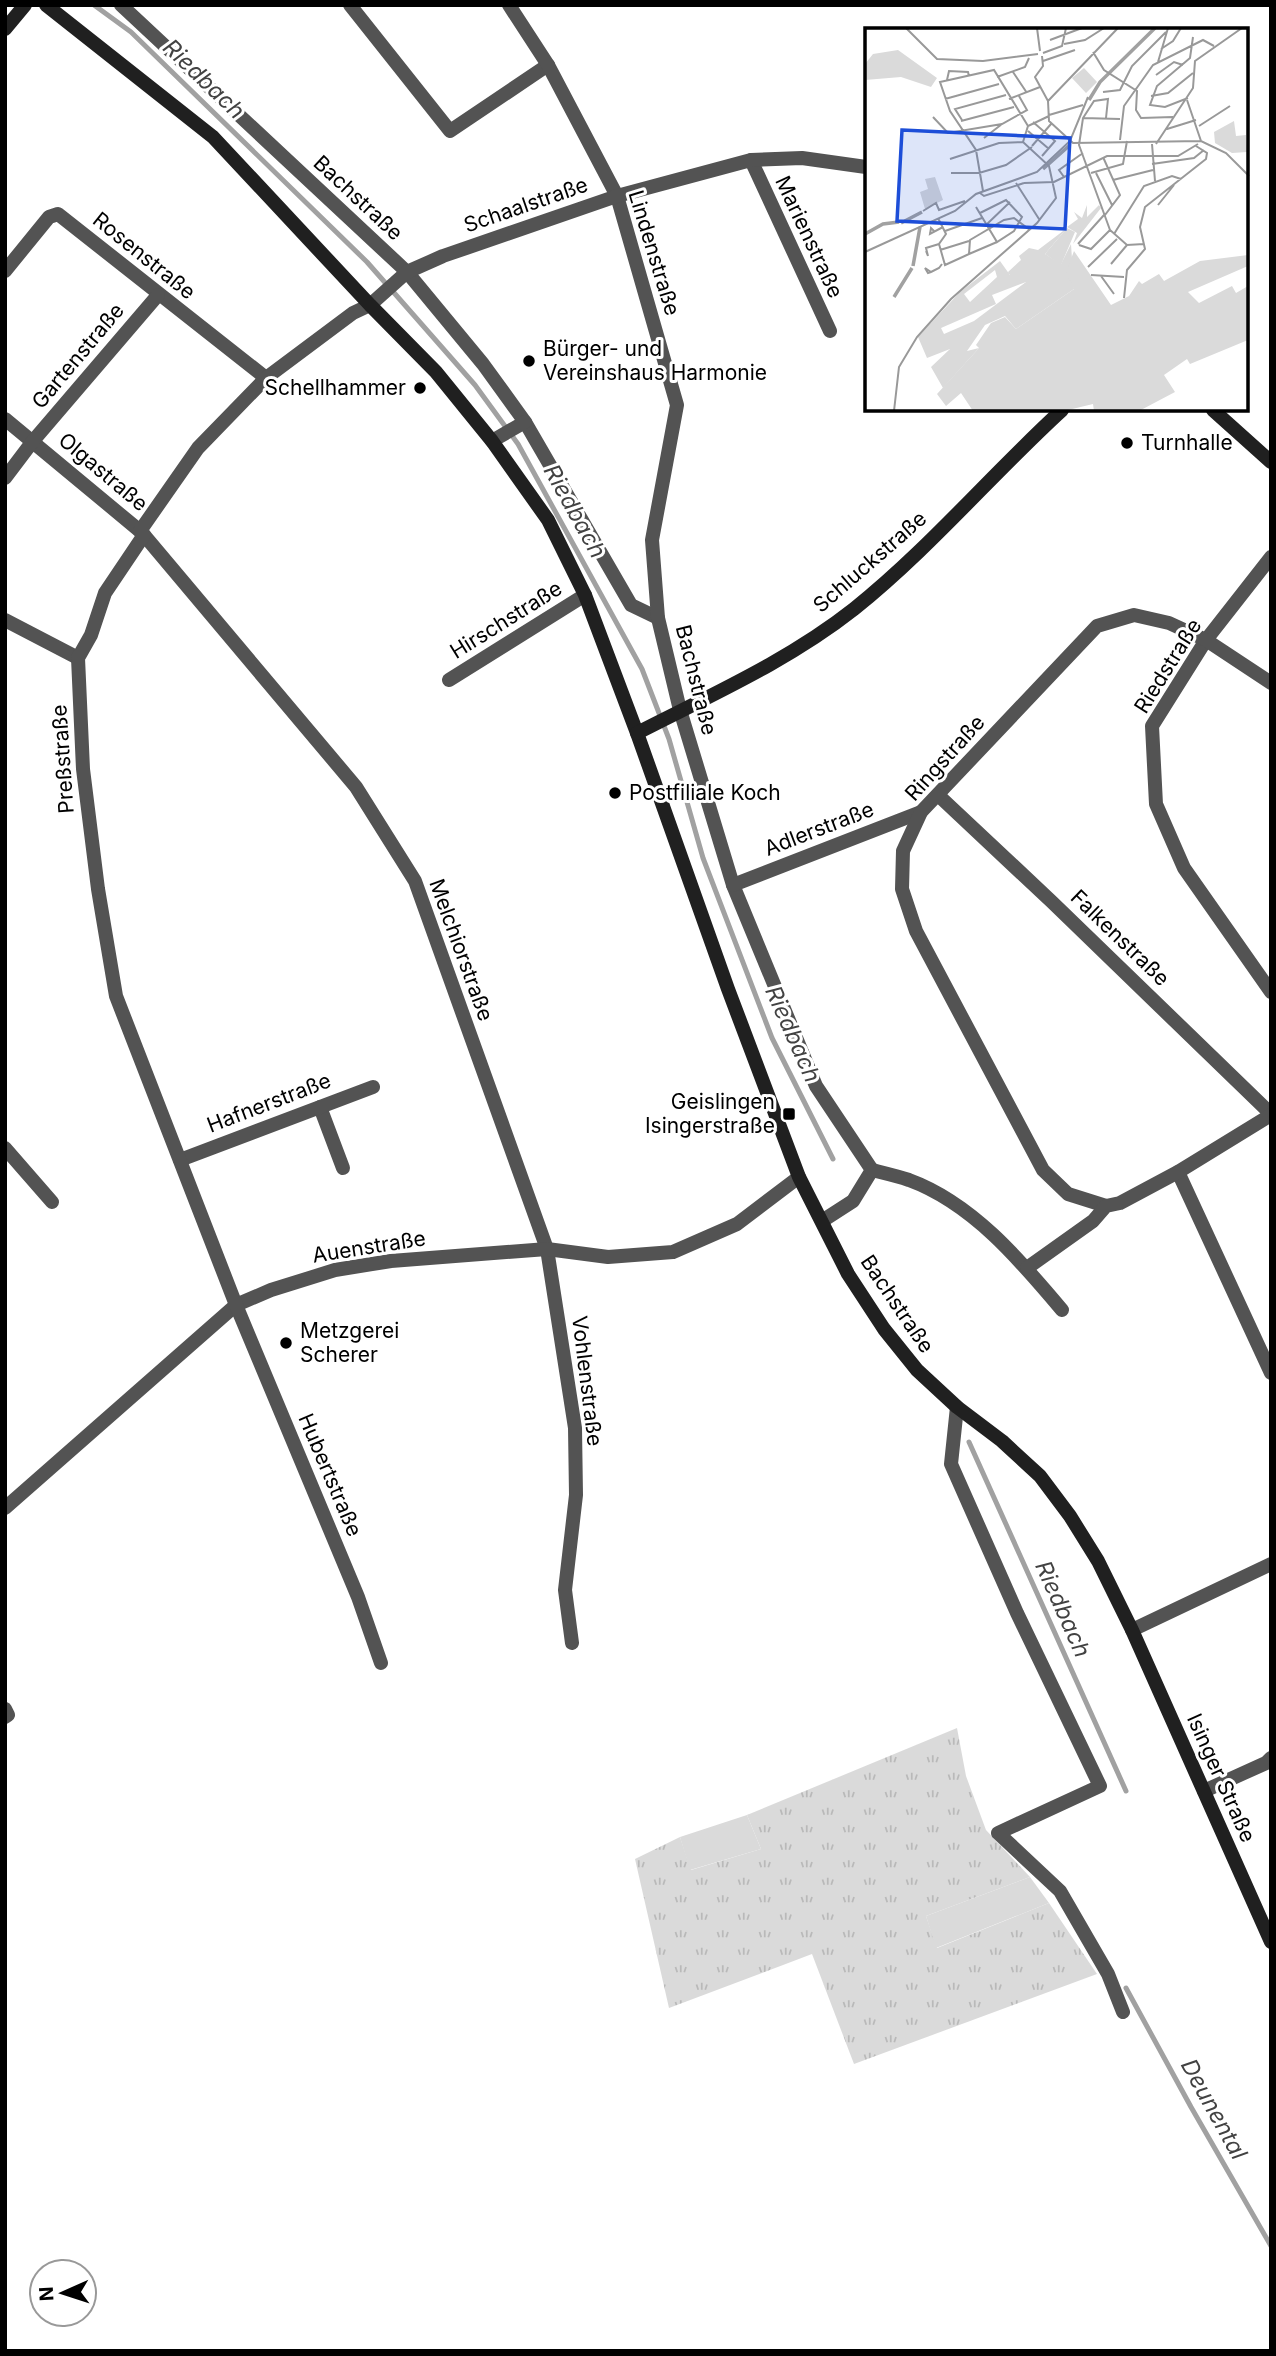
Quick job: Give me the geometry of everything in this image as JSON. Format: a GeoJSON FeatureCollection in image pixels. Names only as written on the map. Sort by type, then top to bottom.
{"type":"FeatureCollection","features":[{"type":"Feature","properties":{"kind":"street"},"geometry":{"type":"LineString","coordinates":[[5,29],[25,5]]}},
{"type":"Feature","properties":{"kind":"street","name":"Bachstraße"},"geometry":{"type":"LineString","coordinates":[[46,5],[214,137],[497,439],[548,520],[585,595],[643,730],[727,989],[799,1177],[848,1274],[884,1329],[917,1370],[957,1407]]}},
{"type":"Feature","properties":{"kind":"street","name":"Bachstraße"},"geometry":{"type":"LineString","coordinates":[[121,5],[402,276],[483,364],[632,605],[658,618],[676,713],[733,885],[816,1086],[872,1170]]}},
{"type":"Feature","properties":{"kind":"street"},"geometry":{"type":"LineString","coordinates":[[350,5],[450,131],[548,65]]}},
{"type":"Feature","properties":{"kind":"street","name":"Lindenstraße"},"geometry":{"type":"LineString","coordinates":[[509,5],[548,65],[617,196],[677,405],[652,540],[658,618]]}},
{"type":"Feature","properties":{"kind":"street","name":"Schaalstraße"},"geometry":{"type":"LineString","coordinates":[[384,291],[402,276],[443,256],[617,196],[751,160],[802,158],[865,167]]}},
{"type":"Feature","properties":{"kind":"street","name":"Marienstraße"},"geometry":{"type":"LineString","coordinates":[[751,160],[830,331]]}},
{"type":"Feature","properties":{"kind":"street","name":"Rosenstraße"},"geometry":{"type":"LineString","coordinates":[[5,271],[49,217],[58,214],[266,378]]}},
{"type":"Feature","properties":{"kind":"street","name":"Preßstraße"},"geometry":{"type":"LineString","coordinates":[[236,1305],[116,996],[98,889],[83,769],[78,658],[91,635],[105,593],[198,448],[266,378],[353,313],[370,305],[384,291]]}},
{"type":"Feature","properties":{"kind":"street","name":"Gartenstraße"},"geometry":{"type":"LineString","coordinates":[[5,478],[33,441],[158,295]]}},
{"type":"Feature","properties":{"kind":"street","name":"Schluckstraße"},"geometry":{"type":"LineString","coordinates":[[643,730],[785,657],[854,609],[921,549],[1061,411]]}},
{"type":"Feature","properties":{"kind":"street"},"geometry":{"type":"LineString","coordinates":[[1214,411],[1271,462]]}},
{"type":"Feature","properties":{"kind":"street","name":"Olgastraße"},"geometry":{"type":"LineString","coordinates":[[5,419],[142,533]]}},
{"type":"Feature","properties":{"kind":"street"},"geometry":{"type":"LineString","coordinates":[[497,439],[521,424]]}},
{"type":"Feature","properties":{"kind":"street","name":"Melchiorstraße"},"geometry":{"type":"LineString","coordinates":[[142,533],[356,787],[415,881],[547,1249]]}},
{"type":"Feature","properties":{"kind":"street","name":"Riedstraße"},"geometry":{"type":"LineString","coordinates":[[1271,557],[1206,640],[1152,726],[1156,804],[1184,868],[1271,992]]}},
{"type":"Feature","properties":{"kind":"street","name":"Hirschstraße"},"geometry":{"type":"LineString","coordinates":[[449,680],[585,595]]}},
{"type":"Feature","properties":{"kind":"street","name":"Ringstraße"},"geometry":{"type":"LineString","coordinates":[[1106,1206],[1068,1194],[1043,1170],[916,931],[902,889],[903,851],[920,813],[1097,626],[1134,615],[1169,623],[1206,640],[1271,683]]}},
{"type":"Feature","properties":{"kind":"street"},"geometry":{"type":"LineString","coordinates":[[5,620],[78,658]]}},
{"type":"Feature","properties":{"kind":"street","name":"Falkenstraße"},"geometry":{"type":"LineString","coordinates":[[937,795],[1052,902],[1271,1115]]}},
{"type":"Feature","properties":{"kind":"street","name":"Adlerstraße"},"geometry":{"type":"LineString","coordinates":[[733,885],[920,813]]}},
{"type":"Feature","properties":{"kind":"street","name":"Hafnerstraße"},"geometry":{"type":"LineString","coordinates":[[180,1160],[373,1087]]}},
{"type":"Feature","properties":{"kind":"street"},"geometry":{"type":"LineString","coordinates":[[320,1107],[343,1168]]}},
{"type":"Feature","properties":{"kind":"street"},"geometry":{"type":"LineString","coordinates":[[1027,1268],[1093,1221],[1106,1206],[1120,1203],[1178,1172],[1271,1115]]}},
{"type":"Feature","properties":{"kind":"street"},"geometry":{"type":"LineString","coordinates":[[5,1149],[52,1202]]}},
{"type":"Feature","properties":{"kind":"street"},"geometry":{"type":"LineString","coordinates":[[822,1221],[853,1201],[872,1170],[910,1180],[948,1200],[981,1225],[1027,1268],[1062,1310]]}},
{"type":"Feature","properties":{"kind":"street"},"geometry":{"type":"LineString","coordinates":[[1178,1172],[1271,1373]]}},
{"type":"Feature","properties":{"kind":"street","name":"Auenstraße"},"geometry":{"type":"LineString","coordinates":[[5,1507],[236,1305],[271,1290],[335,1270],[391,1261],[547,1249],[608,1256],[673,1252],[737,1224],[799,1177]]}},
{"type":"Feature","properties":{"kind":"street","name":"Vohlenstraße"},"geometry":{"type":"LineString","coordinates":[[547,1249],[575,1428],[576,1495],[565,1590],[572,1643]]}},
{"type":"Feature","properties":{"kind":"street","name":"Hubertstraße"},"geometry":{"type":"LineString","coordinates":[[236,1305],[358,1597],[381,1663]]}},
{"type":"Feature","properties":{"kind":"street"},"geometry":{"type":"LineString","coordinates":[[957,1407],[951,1464],[1017,1613],[1100,1786],[998,1833],[1060,1891],[1108,1973],[1123,2012]]}},
{"type":"Feature","properties":{"kind":"street","name":"Isinger Straße"},"geometry":{"type":"LineString","coordinates":[[957,1407],[1002,1441],[1040,1476],[1077,1527],[1132,1630],[1271,1942]]}},
{"type":"Feature","properties":{"kind":"street"},"geometry":{"type":"LineString","coordinates":[[1132,1630],[1271,1564]]}},
{"type":"Feature","properties":{"kind":"street"},"geometry":{"type":"LineString","coordinates":[[5,1709],[8,1715],[5,1717]]}},
{"type":"Feature","properties":{"kind":"street"},"geometry":{"type":"LineString","coordinates":[[1204,1791],[1266,1763],[1271,1758]]}},
{"type":"Feature","properties":{"kind":"green space"},"geometry":{"type":"Polygon","coordinates":[[[957,1728],[966,1776],[986,1830],[1030,1877],[926,1916],[937,1948],[1049,1903],[1097,1974],[854,2064],[812,1954],[669,2008],[635,1859],[680,1837],[691,1870],[761,1849],[747,1815],[957,1728]]]}},
{"type":"Feature","properties":{"kind":"green space"},"geometry":{"type":"Polygon","coordinates":[[[747,1815],[761,1849],[690,1870],[680,1837],[747,1815]]]}},
{"type":"Feature","properties":{"kind":"green space"},"geometry":{"type":"Polygon","coordinates":[[[1030,1877],[1049,1903],[936,1948],[926,1916],[1030,1877]]]}},
{"type":"Feature","properties":{"kind":"waterway","name":"Riedbach"},"geometry":{"type":"LineString","coordinates":[[94,5],[131,32],[367,262],[475,385],[518,444],[642,669],[669,739],[703,858],[772,1038],[833,1159]]}},
{"type":"Feature","properties":{"kind":"waterway","name":"Riedbach"},"geometry":{"type":"LineString","coordinates":[[969,1442],[1126,1791]]}},
{"type":"Feature","properties":{"kind":"waterway","name":"Deunental"},"geometry":{"type":"LineString","coordinates":[[1126,1988],[1271,2246]]}},
{"type":"Feature","properties":{"kind":"place","name":"Bürger- und Vereinshaus Harmonie"},"geometry":{"type":"Point","coordinates":[529,361]}},
{"type":"Feature","properties":{"kind":"place","name":"Schellhammer"},"geometry":{"type":"Point","coordinates":[420,388]}},
{"type":"Feature","properties":{"kind":"place","name":"Turnhalle"},"geometry":{"type":"Point","coordinates":[1127,443]}},
{"type":"Feature","properties":{"kind":"place","name":"Postfiliale Koch"},"geometry":{"type":"Point","coordinates":[615,793]}},
{"type":"Feature","properties":{"kind":"place","name":"Geislingen Isingerstraße"},"geometry":{"type":"Point","coordinates":[789,1114]}},
{"type":"Feature","properties":{"kind":"place","name":"Metzgerei Scherer"},"geometry":{"type":"Point","coordinates":[286,1343]}}]}
